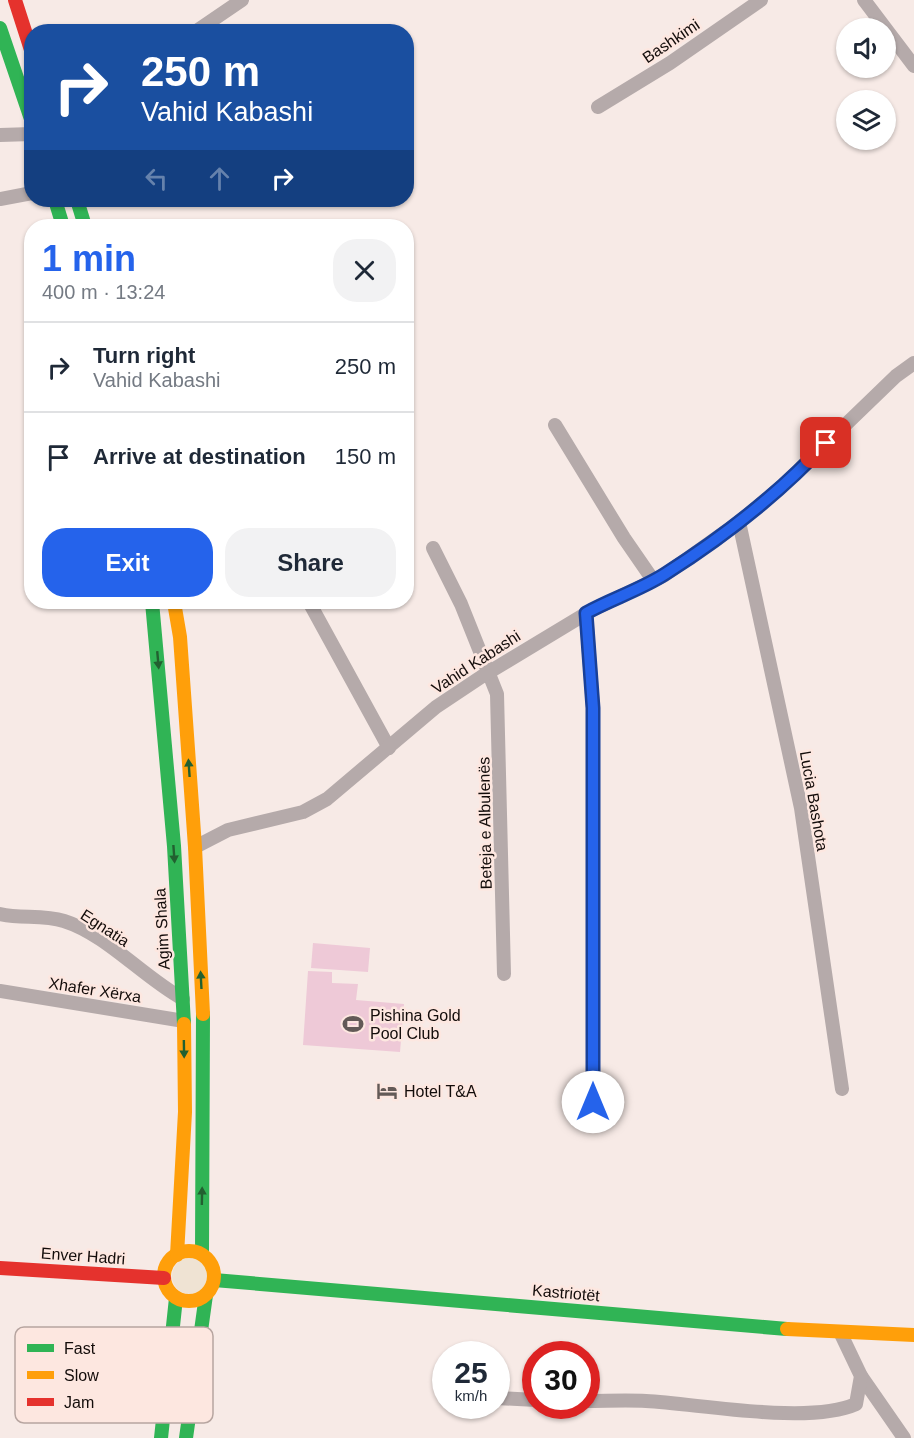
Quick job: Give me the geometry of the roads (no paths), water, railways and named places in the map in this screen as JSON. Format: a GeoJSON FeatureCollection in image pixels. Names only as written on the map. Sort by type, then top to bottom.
{"type":"FeatureCollection","features":[{"type":"Feature","properties":{"kind":"main road"},"geometry":{"type":"LineString","coordinates":[[15,0],[24,28]]}},
{"type":"Feature","properties":{"kind":"main road"},"geometry":{"type":"LineString","coordinates":[[0,28],[24,98]]}},
{"type":"Feature","properties":{"kind":"main road","name":"Agim Shala"},"geometry":{"type":"LineString","coordinates":[[153,609],[175,861],[184,1021],[185,1093],[177,1255],[165,1269],[164,1278]]}},
{"type":"Feature","properties":{"kind":"main road"},"geometry":{"type":"LineString","coordinates":[[175,609],[180,637],[195,847],[204,1037],[202,1254]]}},
{"type":"Feature","properties":{"kind":"main road"},"geometry":{"type":"LineString","coordinates":[[177,1255],[191,1251],[202,1254],[211,1264],[214,1280],[206,1295],[202,1327]]}},
{"type":"Feature","properties":{"kind":"main road","name":"Enver Hadri"},"geometry":{"type":"LineString","coordinates":[[0,1268],[164,1278]]}},
{"type":"Feature","properties":{"kind":"main road"},"geometry":{"type":"LineString","coordinates":[[164,1278],[170,1293],[176,1298],[192,1301],[206,1295]]}},
{"type":"Feature","properties":{"kind":"main road","name":"Kastriotët"},"geometry":{"type":"LineString","coordinates":[[214,1280],[840,1332],[914,1335]]}},
{"type":"Feature","properties":{"kind":"main road"},"geometry":{"type":"LineString","coordinates":[[173,1327],[176,1298]]}},
{"type":"Feature","properties":{"kind":"main road"},"geometry":{"type":"LineString","coordinates":[[161,1438],[163,1423]]}},
{"type":"Feature","properties":{"kind":"main road"},"geometry":{"type":"LineString","coordinates":[[186,1438],[188,1423]]}},
{"type":"Feature","properties":{"kind":"street"},"geometry":{"type":"LineString","coordinates":[[207,24],[242,0]]}},
{"type":"Feature","properties":{"kind":"street","name":"Bashkimi"},"geometry":{"type":"LineString","coordinates":[[598,107],[670,63],[761,0]]}},
{"type":"Feature","properties":{"kind":"street"},"geometry":{"type":"LineString","coordinates":[[864,0],[914,66]]}},
{"type":"Feature","properties":{"kind":"street"},"geometry":{"type":"LineString","coordinates":[[0,135],[24,135]]}},
{"type":"Feature","properties":{"kind":"street"},"geometry":{"type":"LineString","coordinates":[[0,199],[24,194]]}},
{"type":"Feature","properties":{"kind":"street","name":"Vahid Kabashi"},"geometry":{"type":"LineString","coordinates":[[195,847],[228,830],[303,812],[327,799],[436,707],[586,613],[653,580],[739,522],[802,469],[896,376],[914,363]]}},
{"type":"Feature","properties":{"kind":"street"},"geometry":{"type":"LineString","coordinates":[[555,425],[624,538],[653,580]]}},
{"type":"Feature","properties":{"kind":"street","name":"Lucia Bashota"},"geometry":{"type":"LineString","coordinates":[[739,522],[801,808],[842,1089]]}},
{"type":"Feature","properties":{"kind":"street","name":"Beteja e Albulenës"},"geometry":{"type":"LineString","coordinates":[[433,549],[461,604],[497,694],[502,800],[504,974]]}},
{"type":"Feature","properties":{"kind":"street"},"geometry":{"type":"LineString","coordinates":[[313,609],[389,748]]}},
{"type":"Feature","properties":{"kind":"street"},"geometry":{"type":"LineString","coordinates":[[586,613],[593,708],[593,1102]]}},
{"type":"Feature","properties":{"kind":"street","name":"Egnatia"},"geometry":{"type":"LineString","coordinates":[[0,914],[16,918],[41,916],[64,921],[93,936],[163,988],[183,999]]}},
{"type":"Feature","properties":{"kind":"street","name":"Xhafer Xërxa"},"geometry":{"type":"LineString","coordinates":[[0,991],[184,1021]]}},
{"type":"Feature","properties":{"kind":"street"},"geometry":{"type":"LineString","coordinates":[[840,1332],[861,1376],[904,1438]]}},
{"type":"Feature","properties":{"kind":"street"},"geometry":{"type":"LineString","coordinates":[[600,1401],[644,1400],[799,1413],[840,1411],[856,1404],[861,1376]]}},
{"type":"Feature","properties":{"kind":"place","name":"Pishina Gold Pool Club"},"geometry":{"type":"Point","coordinates":[353,1024]}},
{"type":"Feature","properties":{"kind":"place","name":"Hotel T&A"},"geometry":{"type":"Point","coordinates":[387,1091]}}]}
